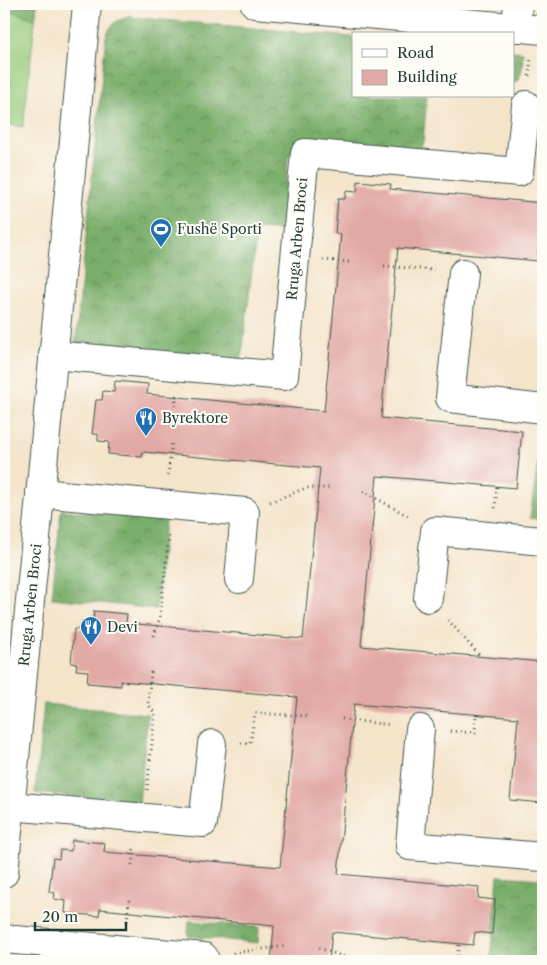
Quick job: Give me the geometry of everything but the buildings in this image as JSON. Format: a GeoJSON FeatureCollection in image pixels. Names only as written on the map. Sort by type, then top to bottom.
{"type":"FeatureCollection","features":[{"type":"Feature","properties":{"kind":"street","name":"Rruga Arben Broci"},"geometry":{"type":"LineString","coordinates":[[4,873],[87,4]]}},
{"type":"Feature","properties":{"kind":"street"},"geometry":{"type":"LineString","coordinates":[[255,4],[517,16],[543,30]]}},
{"type":"Feature","properties":{"kind":"street","name":"Rruga Arben Broci"},"geometry":{"type":"LineString","coordinates":[[53,355],[284,376],[305,153],[519,172],[526,105]]}},
{"type":"Feature","properties":{"kind":"street"},"geometry":{"type":"LineString","coordinates":[[463,273],[450,398],[543,409]]}},
{"type":"Feature","properties":{"kind":"street"},"geometry":{"type":"LineString","coordinates":[[40,493],[245,512],[239,579]]}},
{"type":"Feature","properties":{"kind":"street"},"geometry":{"type":"LineString","coordinates":[[428,598],[434,531],[543,541]]}},
{"type":"Feature","properties":{"kind":"street"},"geometry":{"type":"LineString","coordinates":[[420,729],[410,846],[543,857]]}},
{"type":"Feature","properties":{"kind":"street"},"geometry":{"type":"LineString","coordinates":[[10,806],[203,823],[212,744]]}},
{"type":"Feature","properties":{"kind":"street"},"geometry":{"type":"LineString","coordinates":[[4,939],[204,959]]}},
{"type":"Feature","properties":{"kind":"path"},"geometry":{"type":"LineString","coordinates":[[384,266],[463,273]]}},
{"type":"Feature","properties":{"kind":"path"},"geometry":{"type":"LineString","coordinates":[[154,636],[160,617],[170,520],[165,505],[172,441]]}},
{"type":"Feature","properties":{"kind":"path"},"geometry":{"type":"LineString","coordinates":[[245,512],[306,488],[329,488]]}},
{"type":"Feature","properties":{"kind":"path"},"geometry":{"type":"LineString","coordinates":[[363,490],[434,531]]}},
{"type":"Feature","properties":{"kind":"path"},"geometry":{"type":"LineString","coordinates":[[428,598],[481,657]]}},
{"type":"Feature","properties":{"kind":"path"},"geometry":{"type":"LineString","coordinates":[[132,865],[137,818],[146,804],[155,712],[148,704],[151,671]]}},
{"type":"Feature","properties":{"kind":"path"},"geometry":{"type":"LineString","coordinates":[[212,744],[250,743],[255,714],[308,716]]}},
{"type":"Feature","properties":{"kind":"path"},"geometry":{"type":"LineString","coordinates":[[457,961],[459,943]]}},
{"type":"Feature","properties":{"kind":"path"},"geometry":{"type":"LineString","coordinates":[[204,959],[285,946]]}},
{"type":"Feature","properties":{"kind":"path"},"geometry":{"type":"LineString","coordinates":[[319,948],[356,961]]}},
{"type":"Feature","properties":{"kind":"green space"},"geometry":{"type":"Polygon","coordinates":[[[4,4],[37,4],[23,127],[4,124],[4,4]]]}},
{"type":"Feature","properties":{"kind":"green space"},"geometry":{"type":"Polygon","coordinates":[[[4,4],[37,4],[35,19],[4,9],[4,4]]]}},
{"type":"Feature","properties":{"kind":"green space"},"geometry":{"type":"Polygon","coordinates":[[[130,17],[352,37],[352,98],[427,98],[423,141],[417,151],[294,147],[288,157],[281,230],[257,229],[241,363],[75,348],[106,36],[110,28],[121,19],[130,17]]]}},
{"type":"Feature","properties":{"kind":"green space"},"geometry":{"type":"Polygon","coordinates":[[[514,51],[523,52],[521,74],[514,82],[514,51]]]}},
{"type":"Feature","properties":{"kind":"green space"},"geometry":{"type":"Polygon","coordinates":[[[543,426],[543,520],[530,518],[543,426]]]}},
{"type":"Feature","properties":{"kind":"green space"},"geometry":{"type":"Polygon","coordinates":[[[61,510],[165,520],[156,609],[52,598],[61,510]]]}},
{"type":"Feature","properties":{"kind":"green space"},"geometry":{"type":"Polygon","coordinates":[[[44,704],[148,714],[139,803],[35,793],[44,704]]]}},
{"type":"Feature","properties":{"kind":"green space"},"geometry":{"type":"Polygon","coordinates":[[[498,876],[543,879],[543,961],[491,961],[498,876]]]}},
{"type":"Feature","properties":{"kind":"green space"},"geometry":{"type":"Polygon","coordinates":[[[189,921],[259,927],[258,943],[188,936],[189,921]]]}},
{"type":"Feature","properties":{"kind":"green space"},"geometry":{"type":"Polygon","coordinates":[[[27,951],[102,961],[18,961],[18,958],[27,951]]]}},
{"type":"Feature","properties":{"kind":"place","name":"Fushë Sporti"},"geometry":{"type":"Point","coordinates":[161,248]}},
{"type":"Feature","properties":{"kind":"place","name":"Byrektore"},"geometry":{"type":"Point","coordinates":[146,437]}},
{"type":"Feature","properties":{"kind":"place","name":"Devi"},"geometry":{"type":"Point","coordinates":[91,646]}}]}
